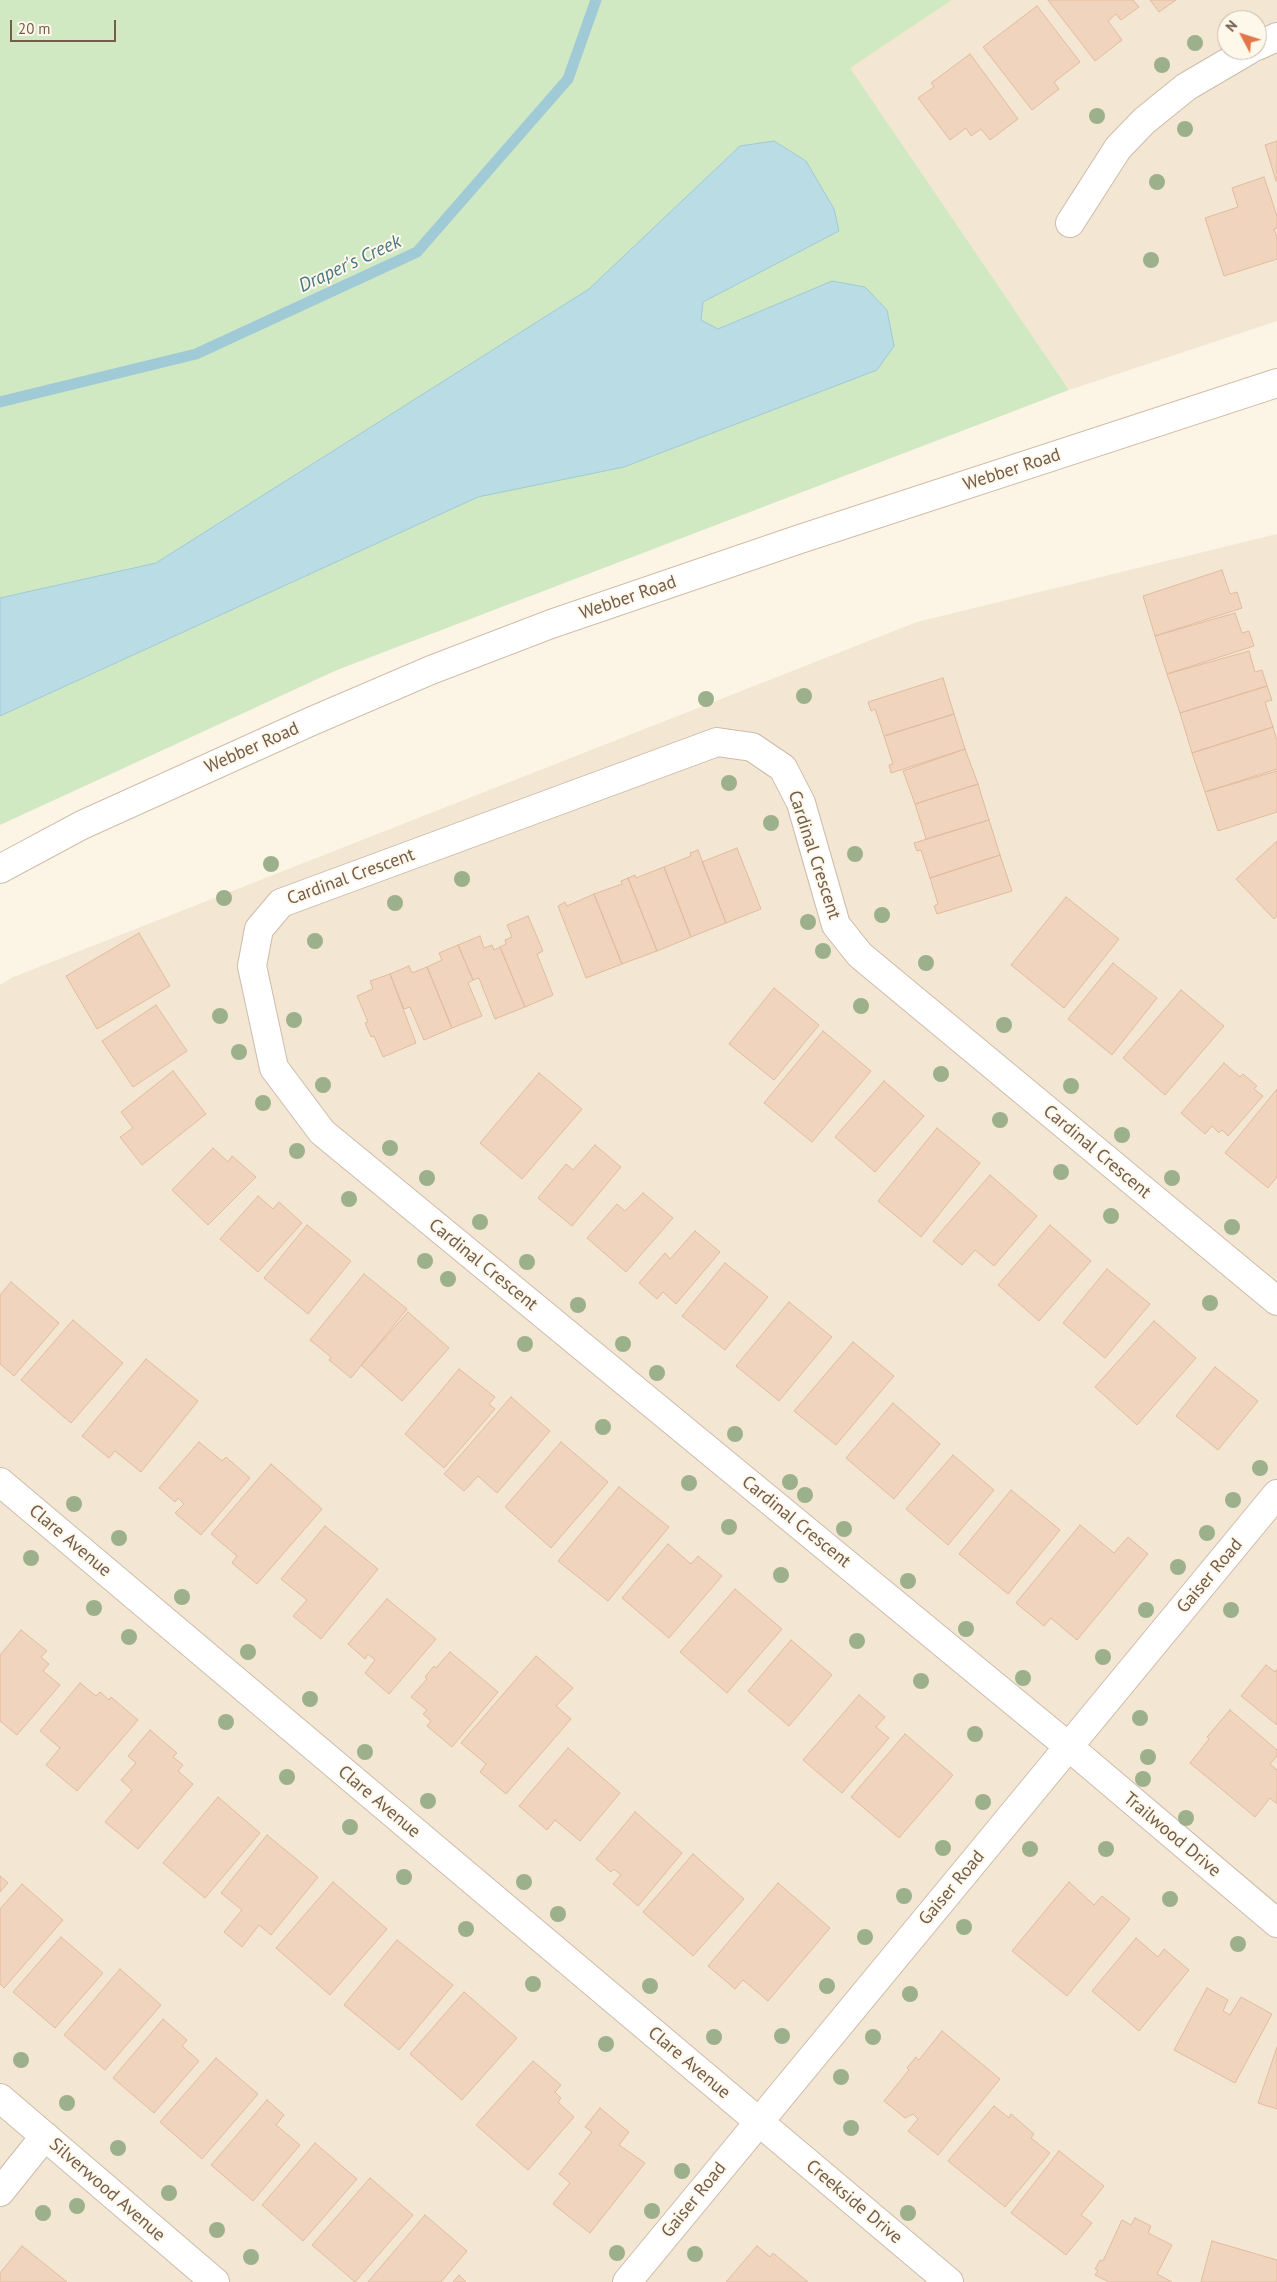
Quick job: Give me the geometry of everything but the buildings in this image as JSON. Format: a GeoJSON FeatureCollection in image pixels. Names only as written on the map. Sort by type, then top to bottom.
{"type":"FeatureCollection","features":[{"type":"Feature","properties":{"kind":"street"},"geometry":{"type":"LineString","coordinates":[[1070,224],[1118,148],[1144,121],[1186,87],[1232,60]]}},
{"type":"Feature","properties":{"kind":"street","name":"Webber Road"},"geometry":{"type":"LineString","coordinates":[[0,869],[82,825],[312,721],[431,670],[551,624],[800,539],[1277,383]]}},
{"type":"Feature","properties":{"kind":"street","name":"Cardinal Crescent"},"geometry":{"type":"LineString","coordinates":[[1068,1747],[322,1132],[274,1068],[252,966],[259,928],[281,903],[717,742],[752,747],[783,768],[801,803],[836,924],[860,954],[1277,1301]]}},
{"type":"Feature","properties":{"kind":"street","name":"Clare Avenue"},"geometry":{"type":"LineString","coordinates":[[0,1482],[759,2121]]}},
{"type":"Feature","properties":{"kind":"street","name":"Gaiser Road"},"geometry":{"type":"LineString","coordinates":[[627,2282],[1277,1494]]}},
{"type":"Feature","properties":{"kind":"street","name":"Trailwood Drive"},"geometry":{"type":"LineString","coordinates":[[1068,1747],[1277,1923]]}},
{"type":"Feature","properties":{"kind":"street","name":"Silverwood Avenue"},"geometry":{"type":"LineString","coordinates":[[0,2098],[215,2282]]}},
{"type":"Feature","properties":{"kind":"street","name":"Creekside Drive"},"geometry":{"type":"LineString","coordinates":[[759,2121],[949,2282]]}},
{"type":"Feature","properties":{"kind":"street"},"geometry":{"type":"LineString","coordinates":[[0,2192],[45,2136]]}},
{"type":"Feature","properties":{"kind":"shaded area"},"geometry":{"type":"Polygon","coordinates":[[[952,0],[1277,0],[1277,321],[1069,390],[849,68],[952,0]]]}},
{"type":"Feature","properties":{"kind":"shaded area"},"geometry":{"type":"Polygon","coordinates":[[[1277,534],[1277,2282],[0,2282],[0,985],[11,978],[917,622],[1277,534]]]}},
{"type":"Feature","properties":{"kind":"green space"},"geometry":{"type":"Polygon","coordinates":[[[0,0],[952,0],[850,68],[1069,390],[337,670],[0,825],[0,0]]]}},
{"type":"Feature","properties":{"kind":"water"},"geometry":{"type":"Polygon","coordinates":[[[774,141],[806,161],[834,209],[839,231],[703,302],[701,320],[718,329],[832,281],[865,287],[887,310],[894,346],[877,370],[624,467],[478,497],[0,716],[0,598],[156,563],[589,289],[740,146],[774,141]]]}},
{"type":"Feature","properties":{"kind":"waterway","name":"Draper's Creek"},"geometry":{"type":"LineString","coordinates":[[0,402],[196,354],[417,252],[568,79],[596,0]]}}]}
